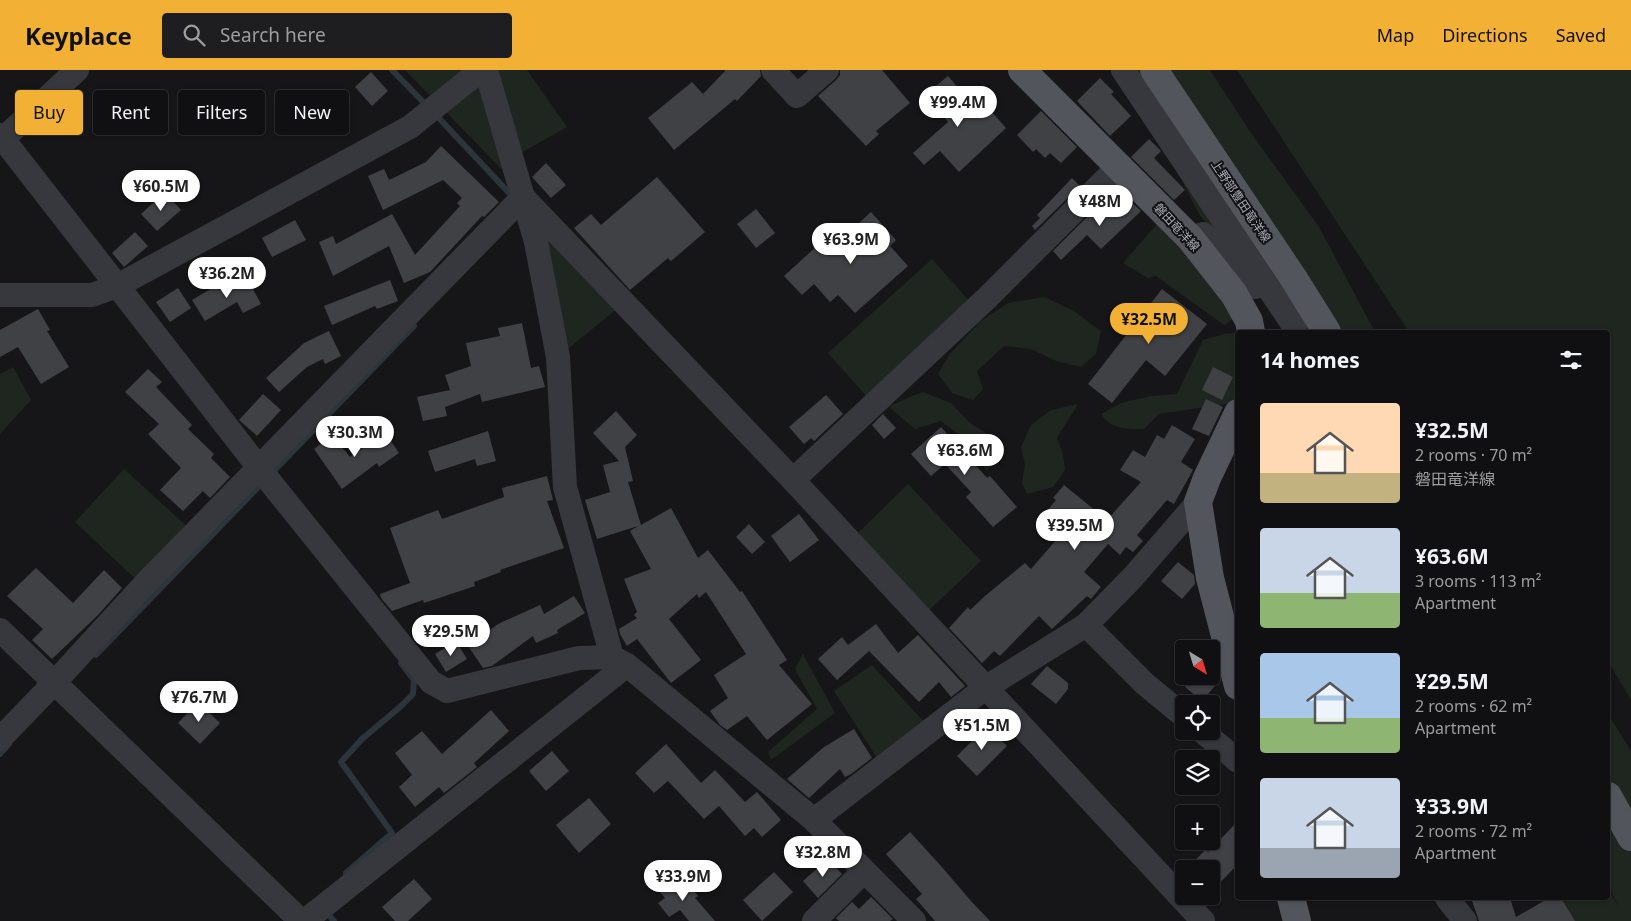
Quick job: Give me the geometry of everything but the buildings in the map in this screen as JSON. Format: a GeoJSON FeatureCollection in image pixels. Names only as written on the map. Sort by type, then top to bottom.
{"type":"FeatureCollection","features":[{"type":"Feature","properties":{"kind":"main road","name":"磐田竜洋線"},"geometry":{"type":"LineString","coordinates":[[1022,70],[1190,238],[1234,294],[1249,321],[1251,330]]}},
{"type":"Feature","properties":{"kind":"main road","name":"上野部豊田竜洋線"},"geometry":{"type":"LineString","coordinates":[[1154,70],[1294,278],[1326,330]]}},
{"type":"Feature","properties":{"kind":"main road"},"geometry":{"type":"LineString","coordinates":[[1235,419],[1207,478],[1198,502],[1210,578],[1235,674]]}},
{"type":"Feature","properties":{"kind":"main road"},"geometry":{"type":"LineString","coordinates":[[1610,800],[1631,837]]}},
{"type":"Feature","properties":{"kind":"main road"},"geometry":{"type":"LineString","coordinates":[[1292,900],[1297,921]]}},
{"type":"Feature","properties":{"kind":"street"},"geometry":{"type":"LineString","coordinates":[[77,70],[1,137],[259,468],[431,682],[447,691],[579,658],[619,661]]}},
{"type":"Feature","properties":{"kind":"street"},"geometry":{"type":"LineString","coordinates":[[0,295],[92,296],[117,286],[410,127],[481,70]]}},
{"type":"Feature","properties":{"kind":"street"},"geometry":{"type":"LineString","coordinates":[[486,70],[536,242],[558,357],[566,488],[619,661],[814,820],[863,872],[914,921]]}},
{"type":"Feature","properties":{"kind":"street"},"geometry":{"type":"LineString","coordinates":[[773,70],[797,96],[827,70]]}},
{"type":"Feature","properties":{"kind":"street"},"geometry":{"type":"LineString","coordinates":[[1123,70],[1296,330]]}},
{"type":"Feature","properties":{"kind":"street"},"geometry":{"type":"LineString","coordinates":[[793,480],[987,298],[1118,167]]}},
{"type":"Feature","properties":{"kind":"street"},"geometry":{"type":"LineString","coordinates":[[0,738],[54,683],[143,586],[523,197]]}},
{"type":"Feature","properties":{"kind":"street"},"geometry":{"type":"LineString","coordinates":[[523,197],[793,480],[1203,921]]}},
{"type":"Feature","properties":{"kind":"street"},"geometry":{"type":"LineString","coordinates":[[1190,238],[1203,234],[1296,330]]}},
{"type":"Feature","properties":{"kind":"street"},"geometry":{"type":"LineString","coordinates":[[814,820],[985,688],[1086,625],[1133,577],[1198,502]]}},
{"type":"Feature","properties":{"kind":"street"},"geometry":{"type":"LineString","coordinates":[[1086,625],[1145,684],[1175,709]]}},
{"type":"Feature","properties":{"kind":"street"},"geometry":{"type":"LineString","coordinates":[[0,630],[301,921]]}},
{"type":"Feature","properties":{"kind":"street"},"geometry":{"type":"LineString","coordinates":[[305,921],[619,661]]}},
{"type":"Feature","properties":{"kind":"street"},"geometry":{"type":"LineString","coordinates":[[1213,740],[1235,758]]}},
{"type":"Feature","properties":{"kind":"street"},"geometry":{"type":"LineString","coordinates":[[814,921],[863,872]]}},
{"type":"Feature","properties":{"kind":"street"},"geometry":{"type":"LineString","coordinates":[[1449,900],[1465,921]]}},
{"type":"Feature","properties":{"kind":"shaded area"},"geometry":{"type":"Polygon","coordinates":[[[405,70],[527,70],[567,127],[512,158],[521,189],[405,70]]]}},
{"type":"Feature","properties":{"kind":"shaded area"},"geometry":{"type":"Polygon","coordinates":[[[1113,70],[1210,70],[1251,133],[1319,227],[1374,330],[1283,330],[1225,247],[1199,214],[1160,137],[1113,70]]]}},
{"type":"Feature","properties":{"kind":"shaded area"},"geometry":{"type":"Polygon","coordinates":[[[1237,70],[1631,70],[1631,700],[1610,664],[1610,330],[1408,330],[1237,70]]]}},
{"type":"Feature","properties":{"kind":"shaded area"},"geometry":{"type":"Polygon","coordinates":[[[533,207],[624,303],[558,357],[533,207]]]}},
{"type":"Feature","properties":{"kind":"shaded area"},"geometry":{"type":"Polygon","coordinates":[[[1158,223],[1212,277],[1238,316],[1224,325],[1156,276],[1148,278],[1123,263],[1158,223]]]}},
{"type":"Feature","properties":{"kind":"shaded area"},"geometry":{"type":"Polygon","coordinates":[[[932,259],[971,303],[867,397],[828,353],[932,259]]]}},
{"type":"Feature","properties":{"kind":"shaded area"},"geometry":{"type":"Polygon","coordinates":[[[1044,297],[1074,311],[1101,331],[1096,354],[1081,367],[1056,361],[1031,349],[1004,346],[977,371],[983,389],[973,400],[952,393],[938,374],[949,355],[981,321],[1008,303],[1044,297]]]}},
{"type":"Feature","properties":{"kind":"shaded area"},"geometry":{"type":"Polygon","coordinates":[[[1235,333],[1235,400],[1226,404],[1159,414],[1144,429],[1120,428],[1110,423],[1101,414],[1121,403],[1151,396],[1177,394],[1203,340],[1235,333]]]}},
{"type":"Feature","properties":{"kind":"shaded area"},"geometry":{"type":"Polygon","coordinates":[[[13,367],[31,400],[0,434],[0,374],[13,367]]]}},
{"type":"Feature","properties":{"kind":"shaded area"},"geometry":{"type":"Polygon","coordinates":[[[923,392],[951,403],[970,423],[992,437],[995,457],[987,471],[972,448],[961,436],[941,421],[915,429],[889,407],[923,392]]]}},
{"type":"Feature","properties":{"kind":"shaded area"},"geometry":{"type":"Polygon","coordinates":[[[1078,404],[1057,438],[1063,454],[1065,470],[1053,487],[1027,494],[1022,483],[1025,464],[1021,447],[1031,425],[1051,410],[1078,404]]]}},
{"type":"Feature","properties":{"kind":"shaded area"},"geometry":{"type":"Polygon","coordinates":[[[124,469],[193,532],[143,586],[75,522],[124,469]]]}},
{"type":"Feature","properties":{"kind":"shaded area"},"geometry":{"type":"Polygon","coordinates":[[[908,484],[981,561],[924,615],[858,533],[908,484]]]}},
{"type":"Feature","properties":{"kind":"shaded area"},"geometry":{"type":"Polygon","coordinates":[[[803,654],[835,713],[771,760],[768,752],[817,709],[795,669],[803,654]]]}},
{"type":"Feature","properties":{"kind":"shaded area"},"geometry":{"type":"Polygon","coordinates":[[[872,665],[924,722],[877,758],[834,691],[872,665]]]}},
{"type":"Feature","properties":{"kind":"shaded area"},"geometry":{"type":"Polygon","coordinates":[[[1610,717],[1631,751],[1631,921],[1569,921],[1573,919],[1559,900],[1610,900],[1610,893],[1619,907],[1610,889],[1610,717]]]}},
{"type":"Feature","properties":{"kind":"waterway"},"geometry":{"type":"LineString","coordinates":[[392,70],[428,107]]}},
{"type":"Feature","properties":{"kind":"waterway"},"geometry":{"type":"LineString","coordinates":[[435,114],[511,195],[512,201]]}},
{"type":"Feature","properties":{"kind":"waterway"},"geometry":{"type":"LineString","coordinates":[[96,655],[414,326]]}},
{"type":"Feature","properties":{"kind":"waterway"},"geometry":{"type":"LineString","coordinates":[[346,873],[392,833],[341,762],[362,739],[413,694],[414,680],[401,663]]}},
{"type":"Feature","properties":{"kind":"waterway"},"geometry":{"type":"LineString","coordinates":[[0,754],[9,744]]}},
{"type":"Feature","properties":{"kind":"waterway"},"geometry":{"type":"LineString","coordinates":[[325,911],[334,921]]}}]}
